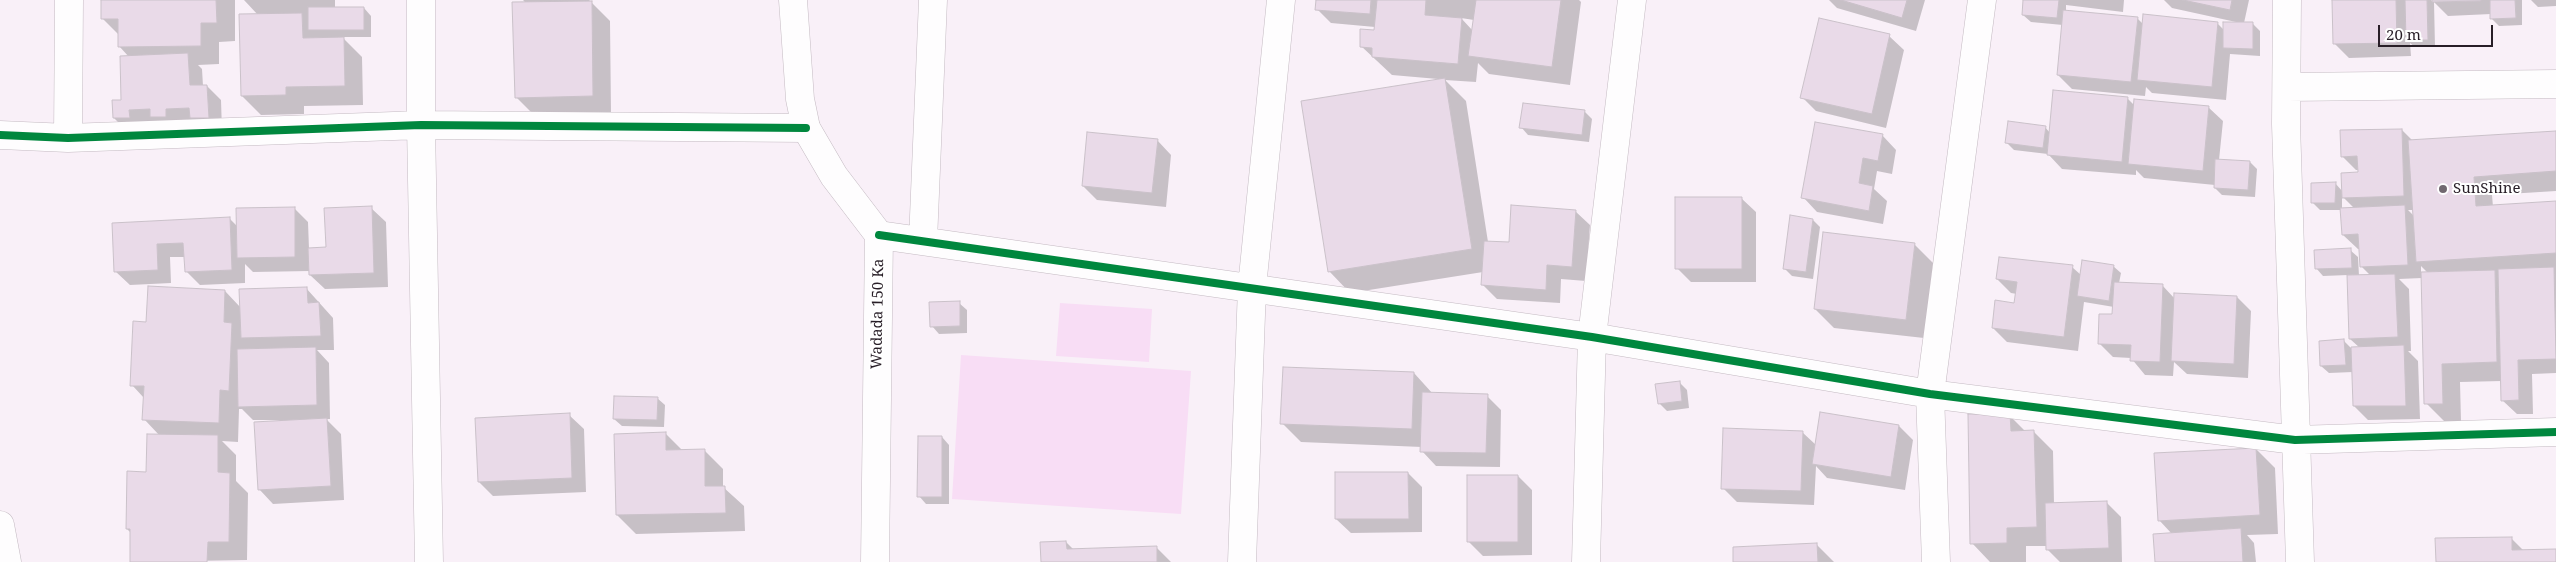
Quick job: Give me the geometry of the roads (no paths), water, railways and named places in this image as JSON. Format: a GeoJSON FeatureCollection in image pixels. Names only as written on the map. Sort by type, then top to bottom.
{"type":"FeatureCollection","features":[{"type":"Feature","properties":{"kind":"street"},"geometry":{"type":"LineString","coordinates":[[68,138],[69,0]]}},
{"type":"Feature","properties":{"kind":"street"},"geometry":{"type":"LineString","coordinates":[[421,0],[421,125],[429,562]]}},
{"type":"Feature","properties":{"kind":"street"},"geometry":{"type":"LineString","coordinates":[[793,0],[800,99],[806,128],[834,176],[880,236],[1252,287],[1592,337],[1930,394],[2295,440],[2556,432]]}},
{"type":"Feature","properties":{"kind":"street"},"geometry":{"type":"LineString","coordinates":[[923,241],[933,0]]}},
{"type":"Feature","properties":{"kind":"street"},"geometry":{"type":"LineString","coordinates":[[1242,562],[1252,287],[1281,0]]}},
{"type":"Feature","properties":{"kind":"street"},"geometry":{"type":"LineString","coordinates":[[1586,562],[1592,337],[1632,0]]}},
{"type":"Feature","properties":{"kind":"street"},"geometry":{"type":"LineString","coordinates":[[1936,562],[1930,394],[1982,0]]}},
{"type":"Feature","properties":{"kind":"street"},"geometry":{"type":"LineString","coordinates":[[2287,0],[2288,86],[2286,124],[2300,562]]}},
{"type":"Feature","properties":{"kind":"street"},"geometry":{"type":"LineString","coordinates":[[2288,86],[2556,84]]}},
{"type":"Feature","properties":{"kind":"street"},"geometry":{"type":"LineString","coordinates":[[0,135],[68,138],[421,125],[806,128]]}},
{"type":"Feature","properties":{"kind":"street","name":"Wadada 150 Ka"},"geometry":{"type":"LineString","coordinates":[[875,562],[880,236]]}},
{"type":"Feature","properties":{"kind":"street"},"geometry":{"type":"LineString","coordinates":[[0,525],[7,562]]}},
{"type":"Feature","properties":{"kind":"place","name":"SunShine"},"geometry":{"type":"Point","coordinates":[2443,189]}}]}
